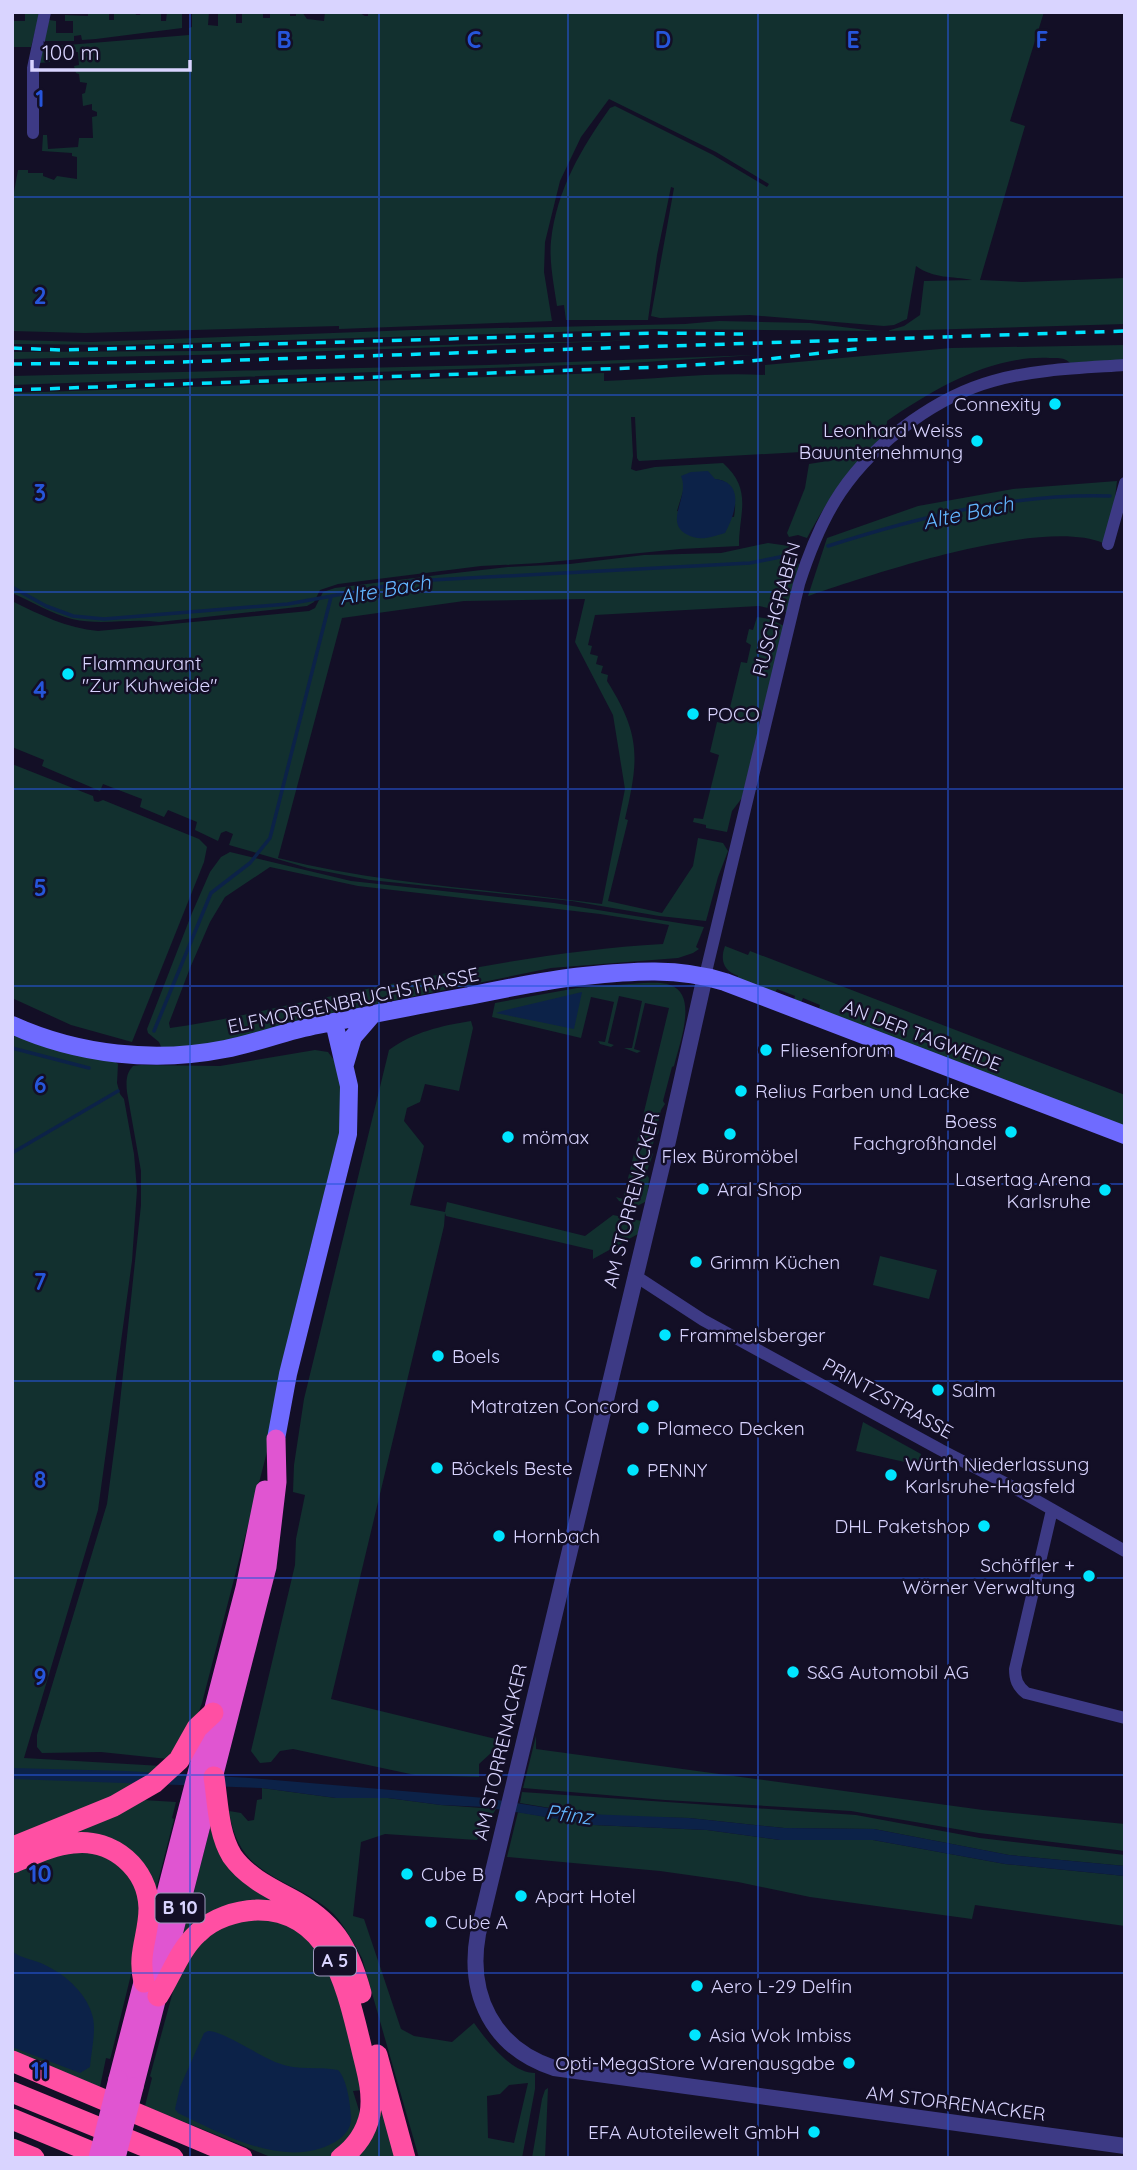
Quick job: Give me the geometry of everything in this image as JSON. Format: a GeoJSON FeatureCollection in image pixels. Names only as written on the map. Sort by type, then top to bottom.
{"type":"FeatureCollection","features":[{"type":"Feature","properties":{"kind":"highway"},"geometry":{"type":"LineString","coordinates":[[204,1808],[204,1761],[197,1728],[213,1713],[252,1556],[276,1439]]}},
{"type":"Feature","properties":{"kind":"highway","name":"B 10"},"geometry":{"type":"LineString","coordinates":[[98,2158],[126,2083],[204,1808],[204,1761],[261,1592],[273,1524],[277,1482],[276,1439]]}},
{"type":"Feature","properties":{"kind":"highway"},"geometry":{"type":"LineString","coordinates":[[12,1847],[114,1806],[166,1774],[204,1761]]}},
{"type":"Feature","properties":{"kind":"highway","name":"A 5"},"geometry":{"type":"LineString","coordinates":[[204,1808],[238,1863],[263,1884],[321,1918],[344,1946],[359,1987],[405,2158]]}},
{"type":"Feature","properties":{"kind":"highway"},"geometry":{"type":"LineString","coordinates":[[12,1863],[52,1847],[80,1842],[105,1846],[131,1863],[142,1880],[148,1901],[149,1919],[140,1965],[151,1989]]}},
{"type":"Feature","properties":{"kind":"highway","name":"A 5"},"geometry":{"type":"LineString","coordinates":[[151,1989],[195,1935],[218,1919],[234,1913],[265,1910],[285,1914],[313,1931],[331,1954],[343,1981],[370,2084],[371,2105],[365,2131],[341,2158]]}},
{"type":"Feature","properties":{"kind":"highway"},"geometry":{"type":"LineString","coordinates":[[12,2062],[242,2158]]}},
{"type":"Feature","properties":{"kind":"highway","name":"B 10"},"geometry":{"type":"LineString","coordinates":[[116,2158],[126,2083]]}},
{"type":"Feature","properties":{"kind":"highway"},"geometry":{"type":"LineString","coordinates":[[12,2091],[173,2158]]}},
{"type":"Feature","properties":{"kind":"highway"},"geometry":{"type":"LineString","coordinates":[[12,2119],[106,2158]]}},
{"type":"Feature","properties":{"kind":"highway"},"geometry":{"type":"LineString","coordinates":[[200,2139],[257,2158]]}},
{"type":"Feature","properties":{"kind":"main road","name":"ELFMORGENBRUCHSTRASSE"},"geometry":{"type":"LineString","coordinates":[[12,1025],[79,1047],[156,1056],[229,1048],[334,1022],[568,978],[665,972],[705,976]]}},
{"type":"Feature","properties":{"kind":"main road","name":"AN DER TAGWEIDE"},"geometry":{"type":"LineString","coordinates":[[705,976],[1125,1135]]}},
{"type":"Feature","properties":{"kind":"main road"},"geometry":{"type":"LineString","coordinates":[[345,1064],[356,1032],[372,1015]]}},
{"type":"Feature","properties":{"kind":"main road"},"geometry":{"type":"LineString","coordinates":[[276,1439],[288,1374],[344,1157],[350,1119],[345,1064],[334,1022]]}},
{"type":"Feature","properties":{"kind":"street"},"geometry":{"type":"LineString","coordinates":[[33,134],[33,68],[45,12]]}},
{"type":"Feature","properties":{"kind":"street","name":"RUSCHGRABEN"},"geometry":{"type":"LineString","coordinates":[[705,976],[799,584],[810,549],[842,490],[870,454],[925,412],[961,392],[1017,375],[1058,369],[1125,365]]}},
{"type":"Feature","properties":{"kind":"street"},"geometry":{"type":"LineString","coordinates":[[1108,544],[1125,483]]}},
{"type":"Feature","properties":{"kind":"street","name":"AM STORRENACKER"},"geometry":{"type":"LineString","coordinates":[[705,976],[478,1934],[474,1968],[477,1987],[492,2021],[512,2044],[536,2062],[554,2068],[1125,2146]]}},
{"type":"Feature","properties":{"kind":"street","name":"PRINTZSTRASSE"},"geometry":{"type":"LineString","coordinates":[[634,1275],[704,1320],[1125,1550]]}},
{"type":"Feature","properties":{"kind":"street"},"geometry":{"type":"LineString","coordinates":[[1052,1510],[1014,1669],[1017,1684],[1026,1693],[1125,1718]]}},
{"type":"Feature","properties":{"kind":"green space"},"geometry":{"type":"Polygon","coordinates":[[[25,12],[40,12],[31,47],[12,47],[12,21],[25,21],[25,12]]]}},
{"type":"Feature","properties":{"kind":"green space"},"geometry":{"type":"Polygon","coordinates":[[[88,12],[109,12],[109,20],[114,20],[114,12],[161,14],[161,21],[166,21],[167,12],[182,13],[182,28],[96,39],[82,40],[81,35],[74,36],[74,41],[44,41],[49,20],[56,21],[56,33],[73,33],[73,21],[65,21],[65,15],[88,16],[88,12]]]}},
{"type":"Feature","properties":{"kind":"green space"},"geometry":{"type":"Polygon","coordinates":[[[192,12],[209,12],[208,25],[218,26],[218,12],[236,13],[236,23],[242,23],[244,12],[263,14],[263,18],[270,18],[270,12],[290,12],[290,16],[296,16],[296,12],[302,12],[307,19],[324,21],[325,12],[358,12],[368,16],[368,12],[1044,12],[1010,121],[1025,126],[980,280],[1022,282],[1125,278],[1125,324],[887,331],[904,326],[920,315],[924,281],[972,280],[936,275],[916,266],[907,319],[894,325],[750,315],[651,316],[674,188],[671,187],[657,255],[648,320],[566,320],[564,305],[557,306],[552,274],[551,241],[554,222],[572,170],[610,108],[615,106],[713,155],[767,187],[769,184],[716,152],[609,99],[581,137],[560,181],[545,242],[544,272],[552,321],[339,329],[339,326],[85,333],[12,331],[12,203],[18,170],[43,173],[43,176],[54,180],[57,176],[77,179],[77,157],[72,156],[72,153],[42,151],[43,135],[47,135],[48,149],[78,147],[79,138],[93,138],[92,117],[97,116],[97,112],[92,110],[92,104],[83,106],[82,94],[85,93],[87,83],[80,82],[79,74],[76,73],[74,66],[79,65],[78,52],[73,52],[72,47],[50,48],[50,62],[39,63],[43,47],[189,35],[192,12]]]}},
{"type":"Feature","properties":{"kind":"green space"},"geometry":{"type":"Polygon","coordinates":[[[719,321],[810,323],[875,331],[657,329],[121,345],[12,344],[12,340],[91,342],[719,321]]]}},
{"type":"Feature","properties":{"kind":"green space"},"geometry":{"type":"Polygon","coordinates":[[[645,340],[12,359],[12,352],[204,351],[645,340]]]}},
{"type":"Feature","properties":{"kind":"green space"},"geometry":{"type":"Polygon","coordinates":[[[1125,345],[1125,360],[1070,363],[1061,358],[1006,362],[964,376],[924,397],[887,421],[886,433],[842,482],[807,538],[798,535],[789,537],[787,533],[805,488],[809,464],[834,460],[837,450],[639,461],[635,417],[631,417],[631,469],[636,471],[655,467],[723,463],[732,473],[738,483],[742,502],[739,546],[481,566],[338,584],[320,590],[314,602],[307,606],[159,622],[94,622],[72,619],[12,593],[12,393],[604,373],[604,381],[705,375],[765,375],[765,365],[951,348],[1125,345]],[[715,479],[685,485],[677,511],[734,517],[733,492],[727,483],[715,479]]]}},
{"type":"Feature","properties":{"kind":"green space"},"geometry":{"type":"Polygon","coordinates":[[[756,355],[629,363],[12,385],[12,376],[488,365],[756,355]]]}},
{"type":"Feature","properties":{"kind":"green space"},"geometry":{"type":"Polygon","coordinates":[[[1117,481],[1114,506],[1103,543],[1075,537],[1040,537],[1000,543],[913,563],[808,596],[827,538],[918,506],[1013,489],[1117,481]]]}},
{"type":"Feature","properties":{"kind":"green space"},"geometry":{"type":"Polygon","coordinates":[[[768,543],[789,546],[790,555],[796,558],[799,565],[787,612],[759,606],[595,615],[588,645],[592,646],[590,654],[598,656],[596,664],[603,666],[601,673],[608,675],[607,681],[626,717],[634,748],[633,780],[625,819],[628,820],[608,901],[662,913],[693,866],[698,838],[723,843],[728,851],[706,921],[572,901],[370,880],[308,868],[229,845],[233,834],[226,831],[221,833],[218,841],[195,830],[197,822],[168,810],[164,817],[140,807],[142,799],[103,784],[100,791],[42,766],[44,760],[12,747],[12,601],[65,624],[98,631],[309,611],[315,608],[323,592],[335,588],[438,575],[644,555],[721,553],[768,543]],[[585,599],[464,601],[342,618],[278,858],[399,880],[602,904],[625,789],[613,715],[575,642],[585,599]]]}},
{"type":"Feature","properties":{"kind":"green space"},"geometry":{"type":"Polygon","coordinates":[[[757,617],[770,619],[784,626],[742,798],[732,811],[727,832],[693,822],[694,818],[703,819],[719,755],[710,752],[717,722],[726,724],[741,662],[747,663],[751,645],[746,642],[749,629],[753,630],[757,617]]]}},
{"type":"Feature","properties":{"kind":"green space"},"geometry":{"type":"Polygon","coordinates":[[[12,764],[93,796],[94,801],[103,800],[199,839],[207,847],[204,862],[132,1042],[71,1025],[12,998],[12,764]]]}},
{"type":"Feature","properties":{"kind":"green space"},"geometry":{"type":"Polygon","coordinates":[[[230,852],[351,881],[554,903],[704,927],[696,947],[699,949],[678,958],[551,968],[308,1018],[223,1043],[162,1049],[147,1029],[192,913],[210,872],[221,857],[230,852]],[[270,867],[225,897],[210,922],[190,968],[169,1023],[170,1028],[502,963],[582,951],[663,944],[669,925],[600,914],[358,886],[270,867]]]}},
{"type":"Feature","properties":{"kind":"green space"},"geometry":{"type":"Polygon","coordinates":[[[725,946],[748,955],[750,951],[1125,1095],[1125,1129],[818,1012],[820,1005],[803,998],[800,1005],[793,1002],[795,996],[777,989],[775,993],[737,978],[724,964],[725,946]]]}},
{"type":"Feature","properties":{"kind":"green space"},"geometry":{"type":"Polygon","coordinates":[[[667,984],[679,990],[684,998],[685,1021],[646,1174],[649,1178],[647,1201],[637,1206],[619,1201],[616,1197],[623,1199],[669,1008],[645,1003],[634,1049],[641,1051],[637,1053],[624,1048],[632,1048],[642,1001],[619,996],[608,1043],[614,1045],[611,1047],[598,1041],[605,1042],[614,1002],[591,997],[581,1038],[492,1017],[495,1003],[577,988],[667,984]]]}},
{"type":"Feature","properties":{"kind":"green space"},"geometry":{"type":"Polygon","coordinates":[[[471,1021],[473,1028],[459,1091],[425,1084],[420,1102],[407,1108],[404,1121],[424,1146],[410,1205],[445,1212],[447,1202],[585,1236],[613,1215],[642,1221],[638,1234],[593,1259],[593,1250],[446,1216],[445,1213],[331,1699],[504,1741],[479,1764],[479,1777],[415,1775],[293,1749],[280,1751],[271,1762],[260,1763],[251,1751],[295,1565],[296,1539],[305,1495],[293,1492],[294,1465],[304,1399],[389,1050],[428,1031],[471,1021]]]}},
{"type":"Feature","properties":{"kind":"green space"},"geometry":{"type":"Polygon","coordinates":[[[12,1032],[113,1060],[118,1064],[117,1083],[124,1099],[134,1154],[137,1190],[132,1261],[98,1510],[24,1758],[162,1766],[126,1791],[12,1841],[12,1032]]]}},
{"type":"Feature","properties":{"kind":"green space"},"geometry":{"type":"Polygon","coordinates":[[[315,1050],[328,1052],[337,1064],[342,1094],[340,1145],[306,1263],[268,1448],[202,1703],[193,1728],[168,1759],[101,1752],[42,1753],[37,1747],[37,1735],[107,1504],[118,1421],[141,1205],[141,1171],[127,1092],[128,1075],[133,1066],[220,1066],[315,1050]]]}},
{"type":"Feature","properties":{"kind":"green space"},"geometry":{"type":"Polygon","coordinates":[[[880,1256],[937,1270],[929,1299],[873,1285],[880,1256]]]}},
{"type":"Feature","properties":{"kind":"green space"},"geometry":{"type":"Polygon","coordinates":[[[863,1422],[921,1454],[918,1465],[856,1451],[863,1422]]]}},
{"type":"Feature","properties":{"kind":"green space"},"geometry":{"type":"Polygon","coordinates":[[[536,1736],[536,1749],[983,1810],[1125,1824],[1125,1851],[979,1833],[851,1811],[523,1788],[536,1736]]]}},
{"type":"Feature","properties":{"kind":"green space"},"geometry":{"type":"Polygon","coordinates":[[[262,1788],[336,1798],[388,1798],[496,1809],[477,1840],[385,1834],[361,1842],[353,1916],[364,1919],[401,2029],[414,2036],[452,2042],[474,2023],[509,2062],[526,2072],[535,2073],[535,2089],[522,2158],[419,2158],[362,1958],[351,1938],[328,1909],[253,1862],[234,1833],[229,1811],[241,1813],[248,1821],[254,1820],[257,1800],[262,1799],[262,1788]],[[528,2083],[509,2085],[500,2094],[487,2096],[488,2138],[514,2143],[528,2083]]]}},
{"type":"Feature","properties":{"kind":"green space"},"geometry":{"type":"Polygon","coordinates":[[[522,1792],[856,1815],[980,1838],[1125,1855],[1125,1866],[1009,1855],[874,1829],[784,1828],[689,1818],[586,1814],[520,1803],[522,1792]]]}},
{"type":"Feature","properties":{"kind":"green space"},"geometry":{"type":"Polygon","coordinates":[[[143,1800],[176,1802],[153,1901],[128,1853],[12,1852],[143,1800]]]}},
{"type":"Feature","properties":{"kind":"green space"},"geometry":{"type":"Polygon","coordinates":[[[518,1812],[594,1825],[707,1830],[780,1840],[873,1840],[1005,1864],[1125,1876],[1125,1926],[975,1905],[972,1919],[810,1897],[738,1882],[660,1871],[507,1857],[518,1812]]]}},
{"type":"Feature","properties":{"kind":"green space"},"geometry":{"type":"Polygon","coordinates":[[[215,1826],[227,1856],[238,1871],[254,1885],[316,1920],[340,1948],[353,1982],[399,2158],[349,2158],[365,2140],[373,2124],[373,2077],[354,1996],[335,1950],[325,1935],[308,1919],[289,1909],[249,1905],[211,1919],[194,1932],[179,1949],[210,1828],[215,1826]]]}},
{"type":"Feature","properties":{"kind":"green space"},"geometry":{"type":"Polygon","coordinates":[[[49,1853],[109,1853],[140,1888],[139,1942],[111,2056],[110,2059],[106,2058],[100,2087],[12,2051],[12,1867],[49,1853]]]}},
{"type":"Feature","properties":{"kind":"green space"},"geometry":{"type":"Polygon","coordinates":[[[258,1915],[301,1930],[333,1970],[362,2090],[353,2091],[362,2120],[331,2158],[273,2158],[145,2106],[152,2078],[150,2076],[178,1973],[209,1931],[258,1915]]]}},
{"type":"Feature","properties":{"kind":"green space"},"geometry":{"type":"Polygon","coordinates":[[[548,2088],[545,2158],[532,2158],[542,2099],[548,2088]]]}},
{"type":"Feature","properties":{"kind":"water"},"geometry":{"type":"Polygon","coordinates":[[[708,471],[715,479],[725,481],[731,486],[735,500],[734,509],[725,533],[696,538],[680,529],[677,522],[683,484],[681,476],[691,472],[708,471]]]}},
{"type":"Feature","properties":{"kind":"water"},"geometry":{"type":"Polygon","coordinates":[[[582,992],[574,1029],[496,1013],[502,1011],[582,992]]]}},
{"type":"Feature","properties":{"kind":"water","name":"Pfinz"},"geometry":{"type":"Polygon","coordinates":[[[12,1768],[250,1778],[485,1798],[586,1814],[689,1818],[784,1828],[874,1829],[1009,1855],[1125,1866],[1125,1876],[1005,1864],[873,1840],[780,1840],[707,1830],[594,1825],[485,1807],[388,1798],[336,1798],[262,1788],[12,1779],[12,1768]]]}},
{"type":"Feature","properties":{"kind":"water"},"geometry":{"type":"Polygon","coordinates":[[[12,1951],[55,1970],[82,1994],[94,2024],[90,2067],[80,2073],[12,2047],[12,1951]]]}},
{"type":"Feature","properties":{"kind":"water"},"geometry":{"type":"Polygon","coordinates":[[[208,2031],[286,2065],[338,2070],[346,2085],[350,2105],[351,2120],[347,2131],[335,2142],[316,2150],[276,2151],[235,2139],[178,2113],[175,2109],[180,2087],[204,2033],[208,2031]]]}},
{"type":"Feature","properties":{"kind":"waterway","name":"Alte Bach"},"geometry":{"type":"LineString","coordinates":[[828,546],[967,509],[1038,498],[1110,496]]}},
{"type":"Feature","properties":{"kind":"waterway","name":"Alte Bach"},"geometry":{"type":"LineString","coordinates":[[12,587],[46,606],[73,616],[104,619],[288,604],[413,581],[750,563],[790,555]]}},
{"type":"Feature","properties":{"kind":"waterway","name":"Alte Bach"},"geometry":{"type":"LineString","coordinates":[[154,1031],[211,893],[250,863],[270,838],[331,597]]}},
{"type":"Feature","properties":{"kind":"waterway"},"geometry":{"type":"LineString","coordinates":[[12,1048],[89,1068]]}},
{"type":"Feature","properties":{"kind":"waterway","name":"Alte Bach"},"geometry":{"type":"LineString","coordinates":[[12,1153],[118,1091]]}},
{"type":"Feature","properties":{"kind":"railway"},"geometry":{"type":"LineString","coordinates":[[12,364],[180,362],[1125,331]]}},
{"type":"Feature","properties":{"kind":"railway"},"geometry":{"type":"LineString","coordinates":[[12,348],[62,350],[654,333],[743,334]]}},
{"type":"Feature","properties":{"kind":"railway"},"geometry":{"type":"LineString","coordinates":[[12,390],[660,367],[742,362],[865,348]]}},
{"type":"Feature","properties":{"kind":"place","name":"Connexity"},"geometry":{"type":"Point","coordinates":[1055,404]}},
{"type":"Feature","properties":{"kind":"place","name":"Leonhard Weiss Bauunternehmung"},"geometry":{"type":"Point","coordinates":[977,441]}},
{"type":"Feature","properties":{"kind":"place","name":"Flammaurant \"Zur Kuhweide\""},"geometry":{"type":"Point","coordinates":[68,674]}},
{"type":"Feature","properties":{"kind":"place","name":"POCO"},"geometry":{"type":"Point","coordinates":[693,714]}},
{"type":"Feature","properties":{"kind":"place","name":"Fliesenforum"},"geometry":{"type":"Point","coordinates":[766,1050]}},
{"type":"Feature","properties":{"kind":"place","name":"Relius Farben und Lacke"},"geometry":{"type":"Point","coordinates":[741,1091]}},
{"type":"Feature","properties":{"kind":"place","name":"Boess Fachgroßhandel"},"geometry":{"type":"Point","coordinates":[1011,1132]}},
{"type":"Feature","properties":{"kind":"place","name":"Flex Büromöbel"},"geometry":{"type":"Point","coordinates":[730,1134]}},
{"type":"Feature","properties":{"kind":"place","name":"mömax"},"geometry":{"type":"Point","coordinates":[508,1137]}},
{"type":"Feature","properties":{"kind":"place","name":"Aral Shop"},"geometry":{"type":"Point","coordinates":[703,1189]}},
{"type":"Feature","properties":{"kind":"place","name":"Lasertag Arena Karlsruhe"},"geometry":{"type":"Point","coordinates":[1105,1190]}},
{"type":"Feature","properties":{"kind":"place","name":"Grimm Küchen"},"geometry":{"type":"Point","coordinates":[696,1262]}},
{"type":"Feature","properties":{"kind":"place","name":"Frammelsberger"},"geometry":{"type":"Point","coordinates":[665,1335]}},
{"type":"Feature","properties":{"kind":"place","name":"Boels"},"geometry":{"type":"Point","coordinates":[438,1356]}},
{"type":"Feature","properties":{"kind":"place","name":"Salm"},"geometry":{"type":"Point","coordinates":[938,1390]}},
{"type":"Feature","properties":{"kind":"place","name":"Matratzen Concord"},"geometry":{"type":"Point","coordinates":[653,1406]}},
{"type":"Feature","properties":{"kind":"place","name":"Plameco Decken"},"geometry":{"type":"Point","coordinates":[643,1428]}},
{"type":"Feature","properties":{"kind":"place","name":"Böckels Beste"},"geometry":{"type":"Point","coordinates":[437,1468]}},
{"type":"Feature","properties":{"kind":"place","name":"PENNY"},"geometry":{"type":"Point","coordinates":[633,1470]}},
{"type":"Feature","properties":{"kind":"place","name":"Würth Niederlassung Karlsruhe-Hagsfeld"},"geometry":{"type":"Point","coordinates":[891,1475]}},
{"type":"Feature","properties":{"kind":"place","name":"DHL Paketshop"},"geometry":{"type":"Point","coordinates":[984,1526]}},
{"type":"Feature","properties":{"kind":"place","name":"Hornbach"},"geometry":{"type":"Point","coordinates":[499,1536]}},
{"type":"Feature","properties":{"kind":"place","name":"Schöffler + Wörner Verwaltung"},"geometry":{"type":"Point","coordinates":[1089,1576]}},
{"type":"Feature","properties":{"kind":"place","name":"S&G Automobil AG"},"geometry":{"type":"Point","coordinates":[793,1672]}},
{"type":"Feature","properties":{"kind":"place","name":"Cube B"},"geometry":{"type":"Point","coordinates":[407,1874]}},
{"type":"Feature","properties":{"kind":"place","name":"Apart Hotel"},"geometry":{"type":"Point","coordinates":[521,1896]}},
{"type":"Feature","properties":{"kind":"place","name":"Cube A"},"geometry":{"type":"Point","coordinates":[431,1922]}},
{"type":"Feature","properties":{"kind":"place","name":"Aero L-29 Delfin"},"geometry":{"type":"Point","coordinates":[697,1986]}},
{"type":"Feature","properties":{"kind":"place","name":"Asia Wok Imbiss"},"geometry":{"type":"Point","coordinates":[695,2035]}},
{"type":"Feature","properties":{"kind":"place","name":"Opti-MegaStore Warenausgabe"},"geometry":{"type":"Point","coordinates":[849,2063]}},
{"type":"Feature","properties":{"kind":"place","name":"EFA Autoteilewelt GmbH"},"geometry":{"type":"Point","coordinates":[814,2132]}}]}
